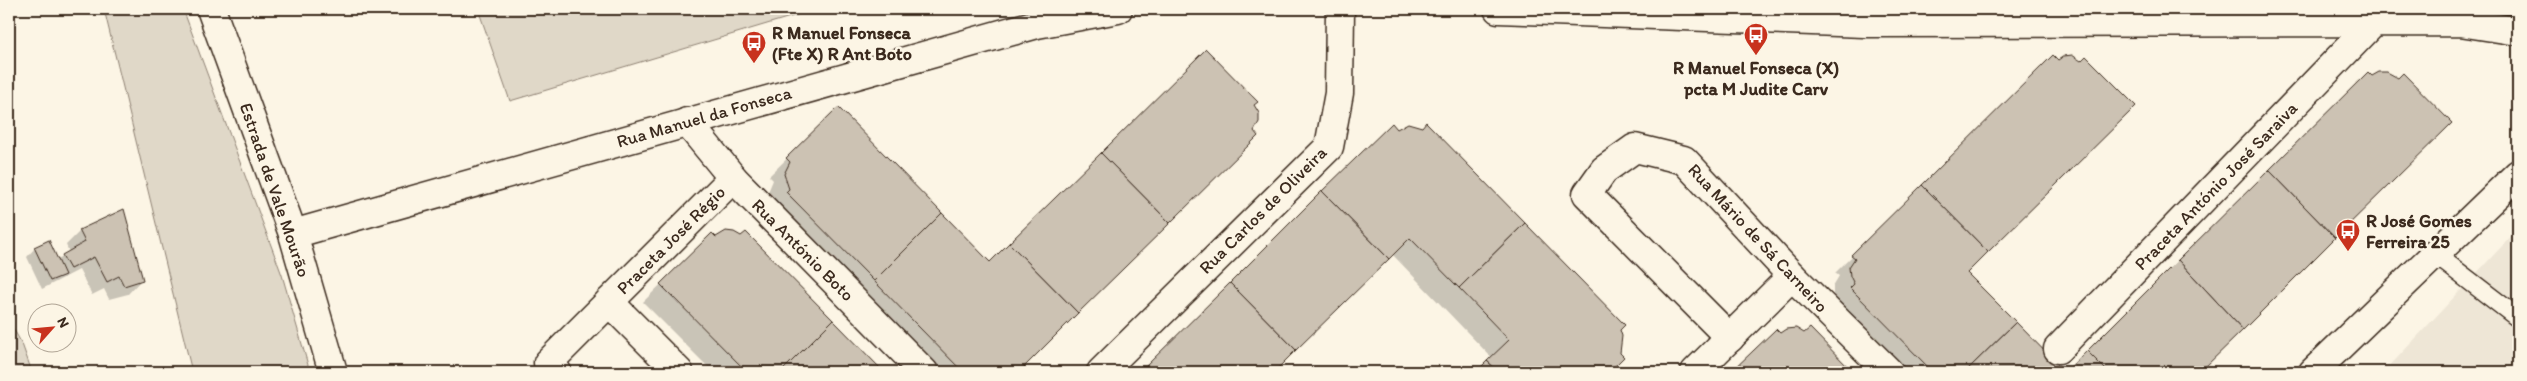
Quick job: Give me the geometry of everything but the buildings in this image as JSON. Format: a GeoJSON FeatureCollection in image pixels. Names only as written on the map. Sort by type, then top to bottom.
{"type":"FeatureCollection","features":[{"type":"Feature","properties":{"kind":"street","name":"Estrada de Vale Mourão"},"geometry":{"type":"LineString","coordinates":[[211,9],[293,234],[333,372]]}},
{"type":"Feature","properties":{"kind":"street","name":"Rua Manuel da Fonseca"},"geometry":{"type":"LineString","coordinates":[[293,234],[1037,24],[1118,9]]}},
{"type":"Feature","properties":{"kind":"street","name":"Rua Carlos de Oliveira"},"geometry":{"type":"LineString","coordinates":[[1101,372],[1329,147],[1339,93],[1340,9]]}},
{"type":"Feature","properties":{"kind":"street"},"geometry":{"type":"LineString","coordinates":[[1498,9],[1864,16],[2326,16],[2374,22],[2460,22],[2518,31]]}},
{"type":"Feature","properties":{"kind":"street","name":"Praceta António José Saraiva"},"geometry":{"type":"LineString","coordinates":[[2058,349],[2374,22]]}},
{"type":"Feature","properties":{"kind":"street","name":"Rua António Boto"},"geometry":{"type":"LineString","coordinates":[[687,122],[733,178],[924,372]]}},
{"type":"Feature","properties":{"kind":"street","name":"Rua Mário de Sá Carneiro"},"geometry":{"type":"LineString","coordinates":[[1730,338],[1587,194],[1604,170],[1635,148],[1684,160],[1792,276],[1889,372]]}},
{"type":"Feature","properties":{"kind":"street"},"geometry":{"type":"LineString","coordinates":[[2313,372],[2518,174]]}},
{"type":"Feature","properties":{"kind":"street","name":"Praceta José Régio"},"geometry":{"type":"LineString","coordinates":[[557,372],[548,363],[733,178]]}},
{"type":"Feature","properties":{"kind":"street"},"geometry":{"type":"LineString","coordinates":[[1696,372],[1792,276]]}},
{"type":"Feature","properties":{"kind":"street","name":"Praceta José Régio"},"geometry":{"type":"LineString","coordinates":[[609,302],[679,372]]}},
{"type":"Feature","properties":{"kind":"lane"},"geometry":{"type":"LineString","coordinates":[[2436,255],[2518,318]]}},
{"type":"Feature","properties":{"kind":"shaded area"},"geometry":{"type":"Polygon","coordinates":[[[104,9],[183,9],[282,275],[310,372],[192,372],[104,9]]]}},
{"type":"Feature","properties":{"kind":"shaded area"},"geometry":{"type":"Polygon","coordinates":[[[478,9],[817,9],[510,101],[478,9]]]}},
{"type":"Feature","properties":{"kind":"shaded area"},"geometry":{"type":"Polygon","coordinates":[[[2518,229],[2518,372],[2384,372],[2518,229]]]}},
{"type":"Feature","properties":{"kind":"shaded area"},"geometry":{"type":"Polygon","coordinates":[[[9,321],[22,344],[32,372],[9,372],[9,321]]]}},
{"type":"Feature","properties":{"kind":"place","name":"R Manuel Fonseca (X) pcta M Judite Carv"},"geometry":{"type":"Point","coordinates":[1756,56]}},
{"type":"Feature","properties":{"kind":"place","name":"R Manuel Fonseca (Fte X) R Ant Boto"},"geometry":{"type":"Point","coordinates":[754,64]}},
{"type":"Feature","properties":{"kind":"place","name":"R José Gomes Ferreira 25"},"geometry":{"type":"Point","coordinates":[2348,252]}}]}
